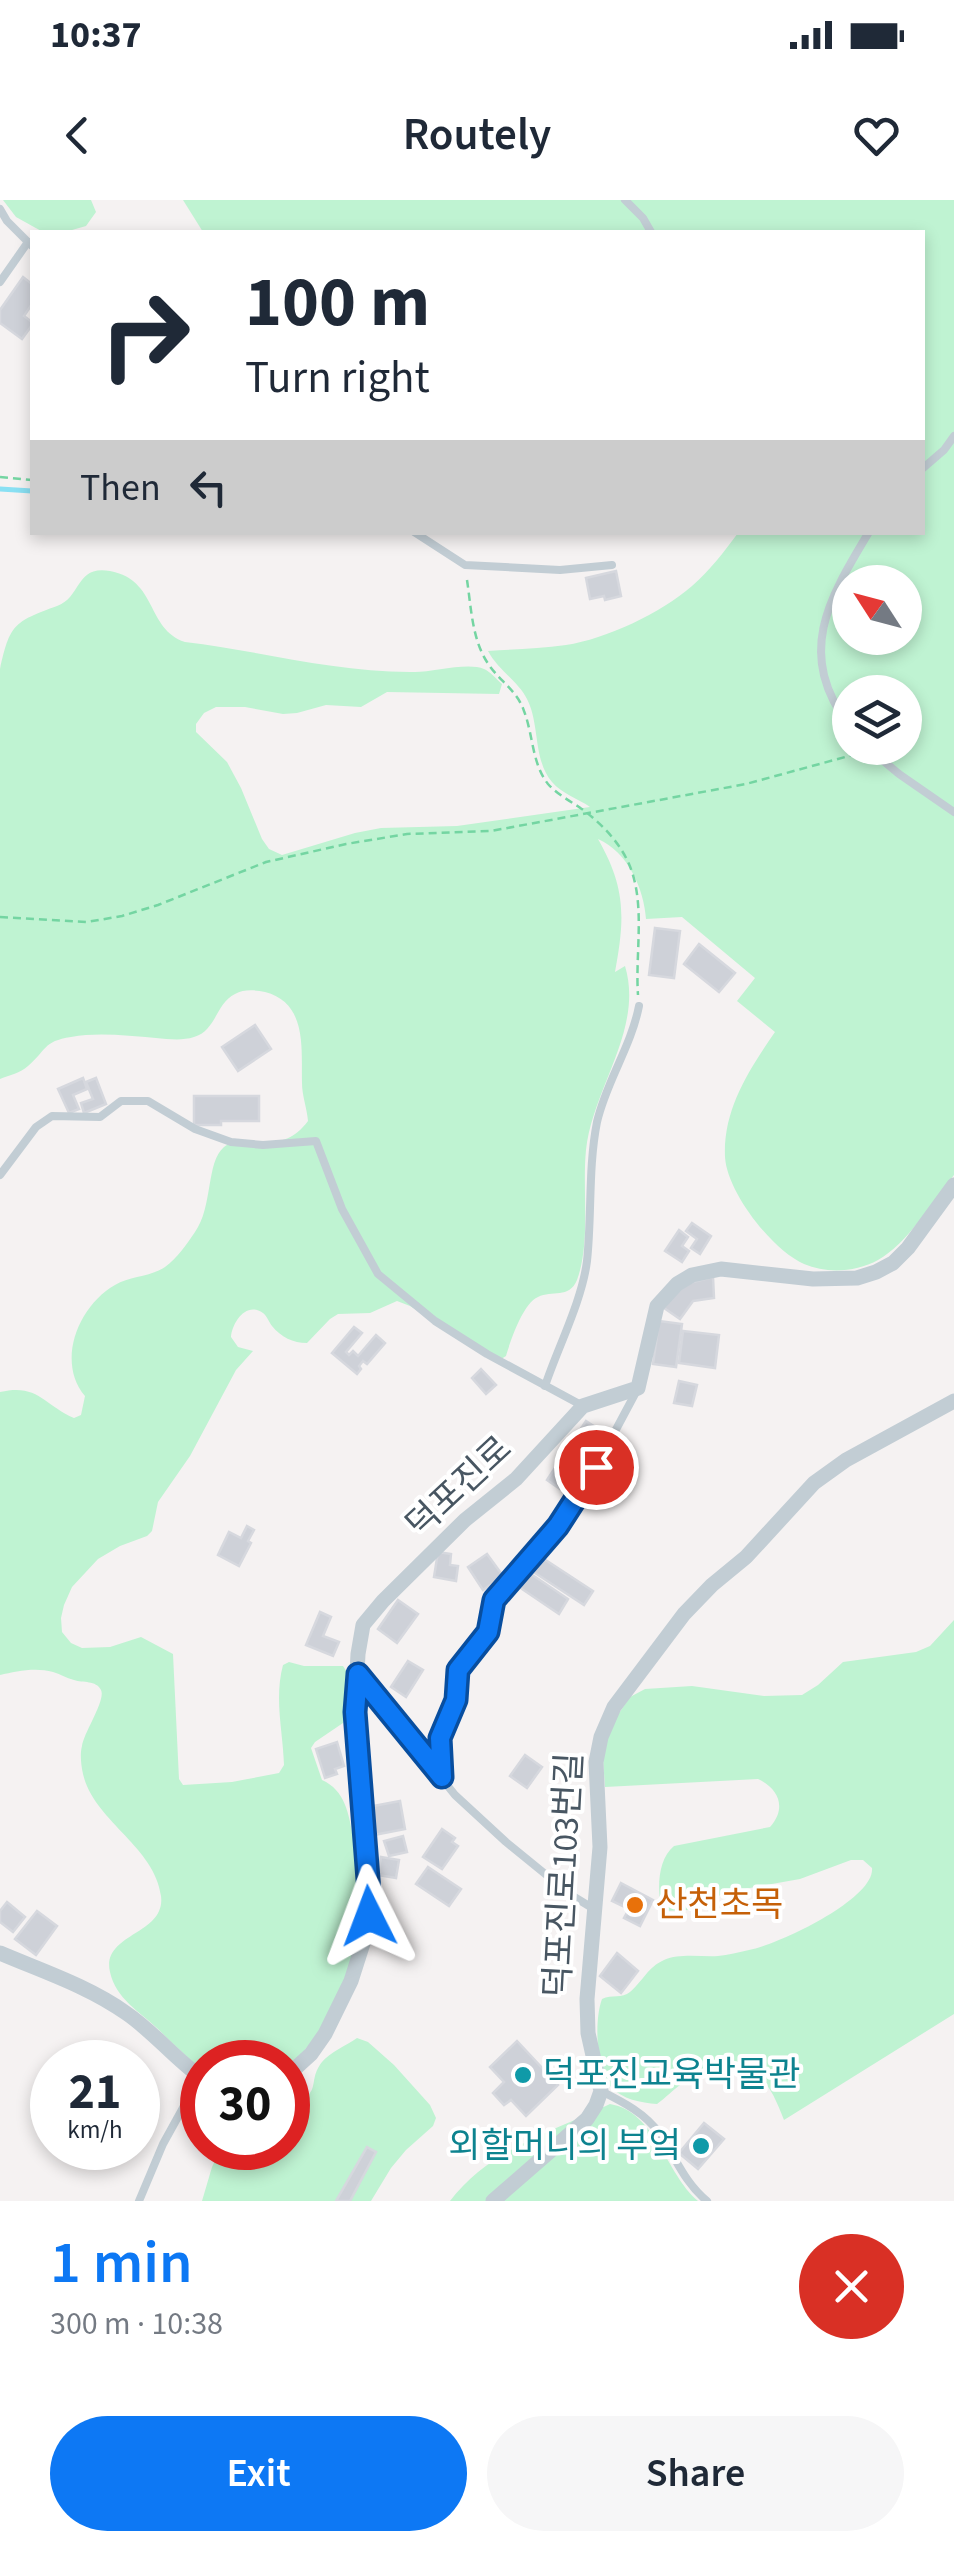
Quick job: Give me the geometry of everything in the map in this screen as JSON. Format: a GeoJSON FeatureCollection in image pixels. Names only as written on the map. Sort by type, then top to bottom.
{"type":"FeatureCollection","features":[{"type":"Feature","properties":{"kind":"street"},"geometry":{"type":"LineString","coordinates":[[638,1388],[657,1306],[676,1284],[721,1268],[813,1279],[858,1278],[876,1272],[908,1248],[954,1185]]}},
{"type":"Feature","properties":{"kind":"street","name":"덕포진로"},"geometry":{"type":"LineString","coordinates":[[310,2055],[351,1981],[366,1934],[369,1892],[355,1712],[363,1624],[466,1520],[516,1478],[583,1406],[638,1388]]}},
{"type":"Feature","properties":{"kind":"street","name":"덕포진로103번길"},"geometry":{"type":"LineString","coordinates":[[601,2091],[588,2033],[588,1986],[600,1847],[596,1762],[614,1706],[684,1614],[746,1557],[814,1483],[846,1460],[954,1401]]}},
{"type":"Feature","properties":{"kind":"street"},"geometry":{"type":"LineString","coordinates":[[0,1953],[114,2004],[180,2059]]}},
{"type":"Feature","properties":{"kind":"street"},"geometry":{"type":"LineString","coordinates":[[493,2201],[587,2119],[601,2091]]}},
{"type":"Feature","properties":{"kind":"lane"},"geometry":{"type":"LineString","coordinates":[[625,200],[650,230]]}},
{"type":"Feature","properties":{"kind":"lane"},"geometry":{"type":"LineString","coordinates":[[0,209],[30,244],[0,282]]}},
{"type":"Feature","properties":{"kind":"lane"},"geometry":{"type":"LineString","coordinates":[[925,466],[954,436]]}},
{"type":"Feature","properties":{"kind":"lane"},"geometry":{"type":"LineString","coordinates":[[419,535],[464,564],[560,570],[612,565]]}},
{"type":"Feature","properties":{"kind":"lane"},"geometry":{"type":"LineString","coordinates":[[832,695],[823,673],[822,632],[832,596],[867,535]]}},
{"type":"Feature","properties":{"kind":"lane"},"geometry":{"type":"LineString","coordinates":[[888,765],[954,812]]}},
{"type":"Feature","properties":{"kind":"lane"},"geometry":{"type":"LineString","coordinates":[[545,1386],[583,1284],[598,1121],[639,1006]]}},
{"type":"Feature","properties":{"kind":"lane"},"geometry":{"type":"LineString","coordinates":[[0,1176],[36,1127],[52,1116],[100,1117],[121,1101],[148,1102],[195,1129],[232,1142],[263,1145],[316,1141],[342,1209],[378,1274],[435,1321],[583,1406]]}},
{"type":"Feature","properties":{"kind":"lane"},"geometry":{"type":"LineString","coordinates":[[442,1777],[440,1738],[456,1700],[458,1670],[488,1632],[494,1600],[568,1512],[638,1388]]}},
{"type":"Feature","properties":{"kind":"lane"},"geometry":{"type":"LineString","coordinates":[[358,1674],[456,1795],[506,1842],[595,1910]]}},
{"type":"Feature","properties":{"kind":"lane"},"geometry":{"type":"LineString","coordinates":[[601,2091],[636,2110],[649,2122],[687,2182],[707,2201]]}},
{"type":"Feature","properties":{"kind":"lane"},"geometry":{"type":"LineString","coordinates":[[139,2201],[180,2115]]}},
{"type":"Feature","properties":{"kind":"path"},"geometry":{"type":"LineString","coordinates":[[0,477],[30,480]]}},
{"type":"Feature","properties":{"kind":"path"},"geometry":{"type":"LineString","coordinates":[[464,564],[480,646],[487,662],[520,700],[541,774],[618,845],[634,877],[639,911],[639,1006]]}},
{"type":"Feature","properties":{"kind":"path"},"geometry":{"type":"LineString","coordinates":[[0,917],[100,920],[158,904],[266,862],[408,834],[491,831],[746,784],[832,760]]}},
{"type":"Feature","properties":{"kind":"green space"},"geometry":{"type":"Polygon","coordinates":[[[3,200],[91,200],[96,212],[86,226],[72,230],[39,230],[16,217],[3,200]]]}},
{"type":"Feature","properties":{"kind":"green space"},"geometry":{"type":"Polygon","coordinates":[[[183,200],[954,200],[954,1175],[899,1244],[869,1264],[841,1270],[822,1269],[804,1264],[778,1246],[742,1203],[725,1157],[733,1106],[775,1032],[737,1001],[755,978],[682,917],[646,919],[642,896],[626,862],[598,839],[614,873],[621,904],[615,972],[625,966],[628,1012],[590,1127],[585,1166],[584,1249],[574,1286],[532,1301],[506,1356],[498,1361],[397,1301],[370,1313],[338,1314],[307,1343],[283,1336],[263,1313],[246,1312],[237,1320],[231,1337],[238,1347],[253,1351],[236,1370],[190,1456],[158,1502],[152,1531],[98,1559],[72,1587],[64,1605],[62,1632],[82,1648],[110,1647],[141,1637],[173,1654],[179,1779],[183,1785],[232,1782],[279,1773],[284,1765],[279,1703],[283,1665],[289,1662],[343,1666],[347,1672],[343,1723],[311,1748],[322,1780],[336,1790],[345,1804],[358,1864],[360,1927],[340,1994],[310,2043],[180,2040],[180,2050],[123,1997],[110,1972],[115,1949],[154,1919],[161,1896],[147,1861],[87,1787],[82,1746],[101,1690],[93,1683],[46,1671],[0,1675],[0,1392],[23,1390],[74,1418],[81,1415],[85,1396],[76,1382],[72,1351],[82,1320],[102,1294],[115,1285],[159,1270],[182,1251],[201,1222],[214,1163],[224,1147],[241,1141],[285,1139],[308,1121],[302,1088],[301,1043],[289,1006],[265,992],[246,991],[229,998],[207,1029],[194,1037],[103,1035],[62,1039],[50,1044],[25,1068],[0,1079],[0,669],[7,643],[22,621],[65,602],[84,577],[99,570],[125,576],[136,584],[164,627],[185,642],[357,669],[415,672],[477,667],[502,684],[499,694],[387,692],[361,707],[326,705],[283,714],[245,707],[216,707],[204,713],[196,724],[196,732],[227,762],[262,839],[269,849],[282,855],[381,828],[457,826],[590,807],[561,790],[546,773],[527,699],[488,651],[566,645],[598,637],[665,606],[692,586],[736,535],[925,535],[925,230],[202,230],[183,200]]]}},
{"type":"Feature","properties":{"kind":"green space"},"geometry":{"type":"Polygon","coordinates":[[[954,1620],[954,2014],[784,2120],[772,2092],[748,2071],[723,2071],[691,2080],[657,2104],[632,2100],[615,2091],[606,2079],[599,2057],[597,2031],[602,1999],[627,1994],[664,1960],[749,1950],[801,1930],[858,1893],[869,1880],[872,1868],[863,1860],[851,1860],[800,1879],[733,1891],[690,1910],[662,1911],[660,1876],[664,1859],[674,1846],[770,1827],[779,1806],[776,1794],[758,1779],[605,1787],[603,1759],[607,1740],[630,1697],[645,1689],[692,1686],[764,1696],[802,1695],[843,1662],[916,1652],[930,1646],[954,1620]]]}},
{"type":"Feature","properties":{"kind":"green space"},"geometry":{"type":"Polygon","coordinates":[[[357,2038],[368,2042],[430,2105],[436,2118],[433,2126],[391,2168],[371,2201],[202,2201],[211,2170],[310,2170],[310,2093],[317,2069],[334,2052],[357,2038]]]}},
{"type":"Feature","properties":{"kind":"green space"},"geometry":{"type":"Polygon","coordinates":[[[610,2104],[626,2109],[650,2131],[698,2201],[450,2201],[503,2154],[610,2104]]]}},
{"type":"Feature","properties":{"kind":"building"},"geometry":{"type":"Polygon","coordinates":[[[23,277],[30,282],[30,307],[24,316],[30,320],[30,328],[22,339],[0,323],[0,310],[23,277]]]}},
{"type":"Feature","properties":{"kind":"building"},"geometry":{"type":"Polygon","coordinates":[[[616,571],[621,596],[590,599],[586,578],[616,571]]]}},
{"type":"Feature","properties":{"kind":"building"},"geometry":{"type":"Polygon","coordinates":[[[655,928],[680,931],[674,978],[649,975],[655,928]]]}},
{"type":"Feature","properties":{"kind":"building"},"geometry":{"type":"Polygon","coordinates":[[[699,944],[735,973],[719,992],[684,964],[699,944]]]}},
{"type":"Feature","properties":{"kind":"building"},"geometry":{"type":"Polygon","coordinates":[[[255,1025],[271,1049],[238,1071],[222,1047],[255,1025]]]}},
{"type":"Feature","properties":{"kind":"building"},"geometry":{"type":"Polygon","coordinates":[[[83,1078],[87,1089],[73,1095],[79,1109],[69,1113],[58,1089],[83,1078]]]}},
{"type":"Feature","properties":{"kind":"building"},"geometry":{"type":"Polygon","coordinates":[[[96,1078],[106,1104],[84,1113],[81,1103],[93,1099],[86,1082],[96,1078]]]}},
{"type":"Feature","properties":{"kind":"building"},"geometry":{"type":"Polygon","coordinates":[[[194,1096],[259,1096],[259,1121],[194,1125],[194,1096]]]}},
{"type":"Feature","properties":{"kind":"building"},"geometry":{"type":"Polygon","coordinates":[[[692,1223],[711,1236],[700,1254],[691,1248],[697,1239],[686,1231],[692,1223]]]}},
{"type":"Feature","properties":{"kind":"building"},"geometry":{"type":"Polygon","coordinates":[[[679,1230],[688,1237],[682,1246],[689,1251],[682,1262],[665,1251],[679,1230]]]}},
{"type":"Feature","properties":{"kind":"building"},"geometry":{"type":"Polygon","coordinates":[[[713,1277],[714,1298],[693,1301],[680,1319],[664,1308],[681,1285],[713,1277]]]}},
{"type":"Feature","properties":{"kind":"building"},"geometry":{"type":"Polygon","coordinates":[[[659,1321],[682,1324],[676,1367],[653,1364],[659,1321]]]}},
{"type":"Feature","properties":{"kind":"building"},"geometry":{"type":"Polygon","coordinates":[[[354,1327],[362,1333],[346,1352],[349,1355],[353,1351],[358,1356],[376,1335],[385,1343],[367,1364],[363,1361],[357,1374],[332,1353],[354,1327]]]}},
{"type":"Feature","properties":{"kind":"building"},"geometry":{"type":"Polygon","coordinates":[[[683,1331],[719,1335],[715,1368],[679,1363],[683,1331]]]}},
{"type":"Feature","properties":{"kind":"building"},"geometry":{"type":"Polygon","coordinates":[[[481,1369],[496,1385],[486,1394],[472,1378],[481,1369]]]}},
{"type":"Feature","properties":{"kind":"building"},"geometry":{"type":"Polygon","coordinates":[[[679,1381],[697,1385],[692,1406],[674,1403],[679,1381]]]}},
{"type":"Feature","properties":{"kind":"building"},"geometry":{"type":"Polygon","coordinates":[[[586,1421],[600,1430],[560,1489],[547,1480],[586,1421]]]}},
{"type":"Feature","properties":{"kind":"building"},"geometry":{"type":"Polygon","coordinates":[[[247,1526],[254,1530],[239,1566],[218,1555],[229,1532],[241,1538],[247,1526]]]}},
{"type":"Feature","properties":{"kind":"building"},"geometry":{"type":"Polygon","coordinates":[[[438,1552],[451,1554],[450,1565],[458,1566],[456,1581],[434,1577],[438,1552]]]}},
{"type":"Feature","properties":{"kind":"building"},"geometry":{"type":"Polygon","coordinates":[[[487,1554],[503,1576],[483,1590],[468,1567],[487,1554]]]}},
{"type":"Feature","properties":{"kind":"building"},"geometry":{"type":"Polygon","coordinates":[[[541,1557],[593,1591],[584,1605],[532,1571],[541,1557]]]}},
{"type":"Feature","properties":{"kind":"building"},"geometry":{"type":"Polygon","coordinates":[[[528,1572],[568,1599],[559,1614],[519,1587],[528,1572]]]}},
{"type":"Feature","properties":{"kind":"building"},"geometry":{"type":"Polygon","coordinates":[[[398,1600],[418,1614],[397,1643],[378,1629],[398,1600]]]}},
{"type":"Feature","properties":{"kind":"building"},"geometry":{"type":"Polygon","coordinates":[[[320,1612],[331,1617],[323,1636],[339,1642],[333,1656],[306,1645],[320,1612]]]}},
{"type":"Feature","properties":{"kind":"building"},"geometry":{"type":"Polygon","coordinates":[[[408,1661],[423,1670],[406,1697],[391,1687],[408,1661]]]}},
{"type":"Feature","properties":{"kind":"building"},"geometry":{"type":"Polygon","coordinates":[[[337,1742],[344,1766],[335,1769],[337,1774],[325,1778],[316,1749],[337,1742]]]}},
{"type":"Feature","properties":{"kind":"building"},"geometry":{"type":"Polygon","coordinates":[[[525,1755],[542,1767],[527,1788],[510,1776],[525,1755]]]}},
{"type":"Feature","properties":{"kind":"building"},"geometry":{"type":"Polygon","coordinates":[[[400,1801],[405,1829],[374,1835],[368,1807],[400,1801]]]}},
{"type":"Feature","properties":{"kind":"building"},"geometry":{"type":"Polygon","coordinates":[[[442,1829],[455,1838],[452,1842],[458,1846],[442,1869],[423,1857],[442,1829]]]}},
{"type":"Feature","properties":{"kind":"building"},"geometry":{"type":"Polygon","coordinates":[[[403,1836],[407,1852],[389,1856],[384,1841],[403,1836]]]}},
{"type":"Feature","properties":{"kind":"building"},"geometry":{"type":"Polygon","coordinates":[[[381,1857],[399,1860],[396,1878],[378,1875],[381,1857]]]}},
{"type":"Feature","properties":{"kind":"building"},"geometry":{"type":"Polygon","coordinates":[[[428,1867],[461,1889],[449,1906],[416,1884],[428,1867]]]}},
{"type":"Feature","properties":{"kind":"building","name":"산천초목"},"geometry":{"type":"Polygon","coordinates":[[[621,1883],[653,1900],[640,1926],[624,1918],[629,1909],[612,1901],[621,1883]]]}},
{"type":"Feature","properties":{"kind":"building"},"geometry":{"type":"Polygon","coordinates":[[[7,1902],[25,1917],[13,1932],[0,1922],[0,1911],[7,1902]]]}},
{"type":"Feature","properties":{"kind":"building"},"geometry":{"type":"Polygon","coordinates":[[[37,1911],[57,1926],[36,1955],[15,1939],[37,1911]]]}},
{"type":"Feature","properties":{"kind":"building"},"geometry":{"type":"Polygon","coordinates":[[[617,1953],[638,1971],[621,1993],[600,1976],[617,1953]]]}},
{"type":"Feature","properties":{"kind":"building","name":"덕포진교육박물관"},"geometry":{"type":"Polygon","coordinates":[[[517,2041],[558,2085],[526,2116],[511,2100],[504,2105],[493,2093],[504,2082],[490,2067],[517,2041]]]}},
{"type":"Feature","properties":{"kind":"building","name":"외할머니의 부엌"},"geometry":{"type":"Polygon","coordinates":[[[704,2123],[724,2139],[698,2169],[679,2153],[704,2123]]]}},
{"type":"Feature","properties":{"kind":"building"},"geometry":{"type":"Polygon","coordinates":[[[367,2147],[376,2152],[350,2201],[336,2201],[367,2147]]]}},
{"type":"Feature","properties":{"kind":"waterway"},"geometry":{"type":"LineString","coordinates":[[0,489],[30,491]]}},
{"type":"Feature","properties":{"kind":"place","name":"산천초목"},"geometry":{"type":"Point","coordinates":[635,1905]}},
{"type":"Feature","properties":{"kind":"place","name":"덕포진교육박물관"},"geometry":{"type":"Point","coordinates":[523,2075]}},
{"type":"Feature","properties":{"kind":"place","name":"외할머니의 부엌"},"geometry":{"type":"Point","coordinates":[701,2146]}},
{"type":"Feature","properties":{"kind":"route"},"geometry":{"type":"LineString","coordinates":[[369,1916],[355,1712],[358,1674],[442,1777],[440,1738],[456,1700],[458,1670],[488,1632],[494,1600],[558,1526],[596,1467]]}}]}
